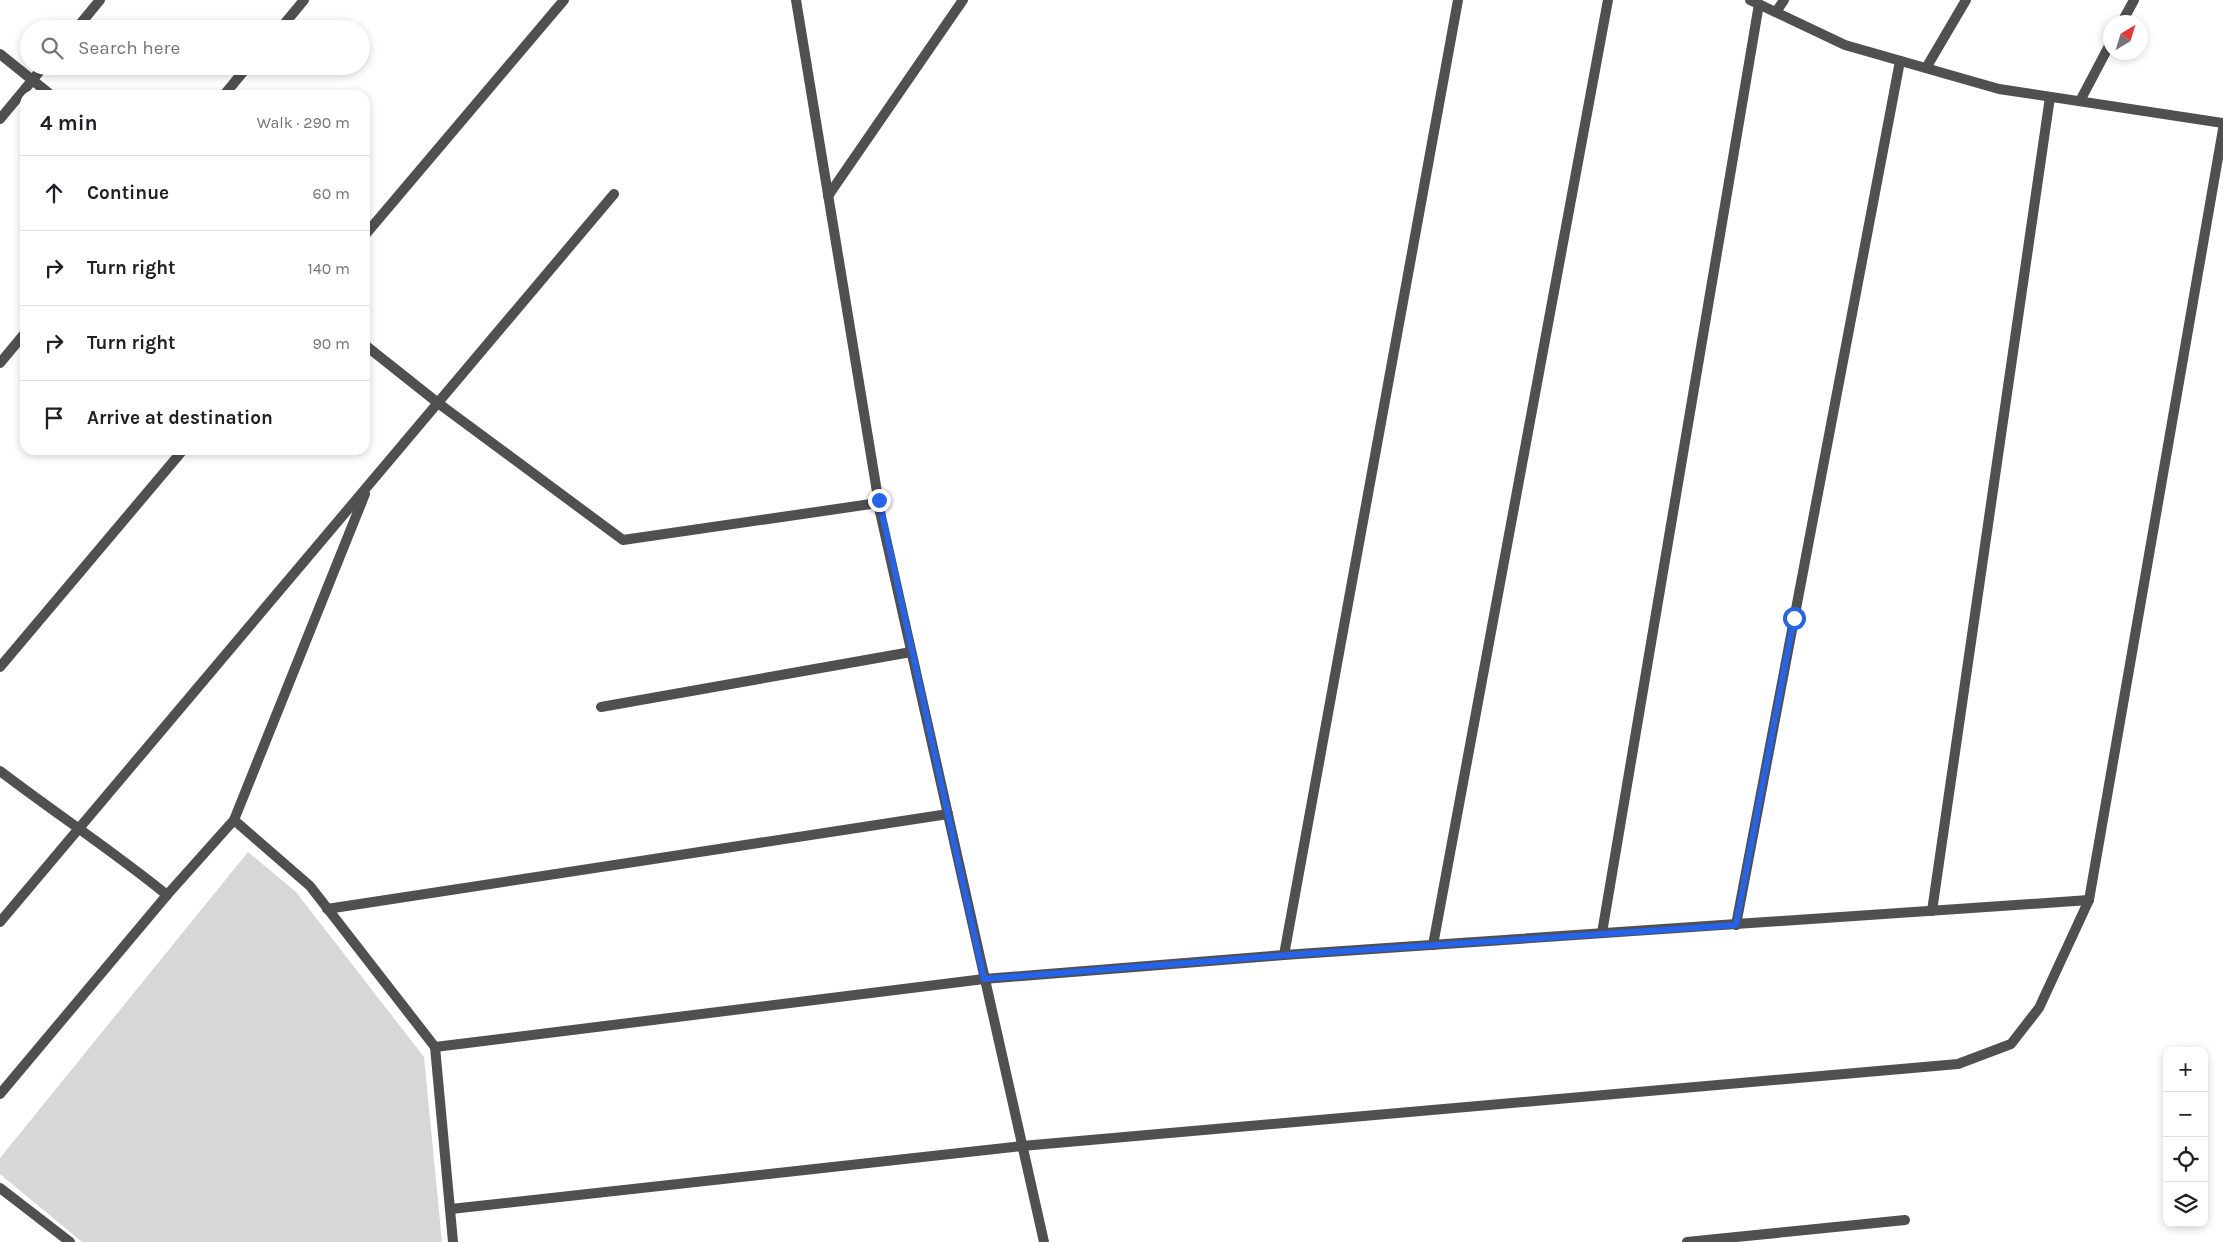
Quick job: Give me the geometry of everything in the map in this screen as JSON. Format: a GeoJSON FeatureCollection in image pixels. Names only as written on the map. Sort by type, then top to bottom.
{"type":"FeatureCollection","features":[{"type":"Feature","properties":{"kind":"street"},"geometry":{"type":"LineString","coordinates":[[83,20],[100,0]]}},
{"type":"Feature","properties":{"kind":"street"},"geometry":{"type":"LineString","coordinates":[[287,20],[304,0]]}},
{"type":"Feature","properties":{"kind":"street"},"geometry":{"type":"LineString","coordinates":[[370,229],[564,0]]}},
{"type":"Feature","properties":{"kind":"street"},"geometry":{"type":"LineString","coordinates":[[796,0],[882,519]]}},
{"type":"Feature","properties":{"kind":"street"},"geometry":{"type":"LineString","coordinates":[[828,196],[963,0]]}},
{"type":"Feature","properties":{"kind":"street"},"geometry":{"type":"LineString","coordinates":[[1284,956],[1458,0]]}},
{"type":"Feature","properties":{"kind":"street"},"geometry":{"type":"LineString","coordinates":[[1433,945],[1608,0]]}},
{"type":"Feature","properties":{"kind":"street"},"geometry":{"type":"LineString","coordinates":[[1776,12],[1784,0]]}},
{"type":"Feature","properties":{"kind":"street"},"geometry":{"type":"LineString","coordinates":[[1926,68],[1966,0]]}},
{"type":"Feature","properties":{"kind":"street"},"geometry":{"type":"LineString","coordinates":[[2126,15],[2134,0]]}},
{"type":"Feature","properties":{"kind":"street"},"geometry":{"type":"LineString","coordinates":[[1602,933],[1754,2],[1845,45],[1998,89],[2223,123]]}},
{"type":"Feature","properties":{"kind":"street"},"geometry":{"type":"LineString","coordinates":[[0,54],[20,70]]}},
{"type":"Feature","properties":{"kind":"street"},"geometry":{"type":"LineString","coordinates":[[2080,101],[2103,57]]}},
{"type":"Feature","properties":{"kind":"street"},"geometry":{"type":"LineString","coordinates":[[1736,925],[1900,61]]}},
{"type":"Feature","properties":{"kind":"street"},"geometry":{"type":"LineString","coordinates":[[27,75],[46,90]]}},
{"type":"Feature","properties":{"kind":"street"},"geometry":{"type":"LineString","coordinates":[[24,90],[37,75]]}},
{"type":"Feature","properties":{"kind":"street"},"geometry":{"type":"LineString","coordinates":[[228,90],[241,75]]}},
{"type":"Feature","properties":{"kind":"street"},"geometry":{"type":"LineString","coordinates":[[0,118],[20,95]]}},
{"type":"Feature","properties":{"kind":"street"},"geometry":{"type":"LineString","coordinates":[[1932,911],[2050,96]]}},
{"type":"Feature","properties":{"kind":"street"},"geometry":{"type":"LineString","coordinates":[[451,1209],[1022,1146],[1958,1064],[2011,1044],[2039,1008],[2088,900],[2223,129]]}},
{"type":"Feature","properties":{"kind":"street"},"geometry":{"type":"LineString","coordinates":[[0,922],[614,194]]}},
{"type":"Feature","properties":{"kind":"street"},"geometry":{"type":"LineString","coordinates":[[0,363],[20,339]]}},
{"type":"Feature","properties":{"kind":"street"},"geometry":{"type":"LineString","coordinates":[[370,349],[438,403],[623,540],[878,503],[1044,1242]]}},
{"type":"Feature","properties":{"kind":"street"},"geometry":{"type":"LineString","coordinates":[[0,667],[179,455]]}},
{"type":"Feature","properties":{"kind":"street"},"geometry":{"type":"LineString","coordinates":[[0,1094],[167,895],[234,820],[368,485]]}},
{"type":"Feature","properties":{"kind":"street"},"geometry":{"type":"LineString","coordinates":[[601,707],[911,652]]}},
{"type":"Feature","properties":{"kind":"street"},"geometry":{"type":"LineString","coordinates":[[0,771],[78,830],[130,865],[167,895]]}},
{"type":"Feature","properties":{"kind":"street"},"geometry":{"type":"LineString","coordinates":[[327,909],[948,814]]}},
{"type":"Feature","properties":{"kind":"street"},"geometry":{"type":"LineString","coordinates":[[234,820],[310,886],[435,1048],[453,1242]]}},
{"type":"Feature","properties":{"kind":"street"},"geometry":{"type":"LineString","coordinates":[[435,1048],[984,979],[1433,945],[2088,900]]}},
{"type":"Feature","properties":{"kind":"street"},"geometry":{"type":"LineString","coordinates":[[0,1188],[70,1242]]}},
{"type":"Feature","properties":{"kind":"street"},"geometry":{"type":"LineString","coordinates":[[1686,1242],[1734,1240],[1904,1220]]}},
{"type":"Feature","properties":{"kind":"shaded area"},"geometry":{"type":"Polygon","coordinates":[[[248,852],[296,892],[424,1057],[442,1242],[82,1242],[0,1174],[0,1158],[248,852]]]}},
{"type":"Feature","properties":{"kind":"route"},"geometry":{"type":"LineString","coordinates":[[879,500],[984,979],[1302,954],[1736,925],[1794,618]]}}]}
